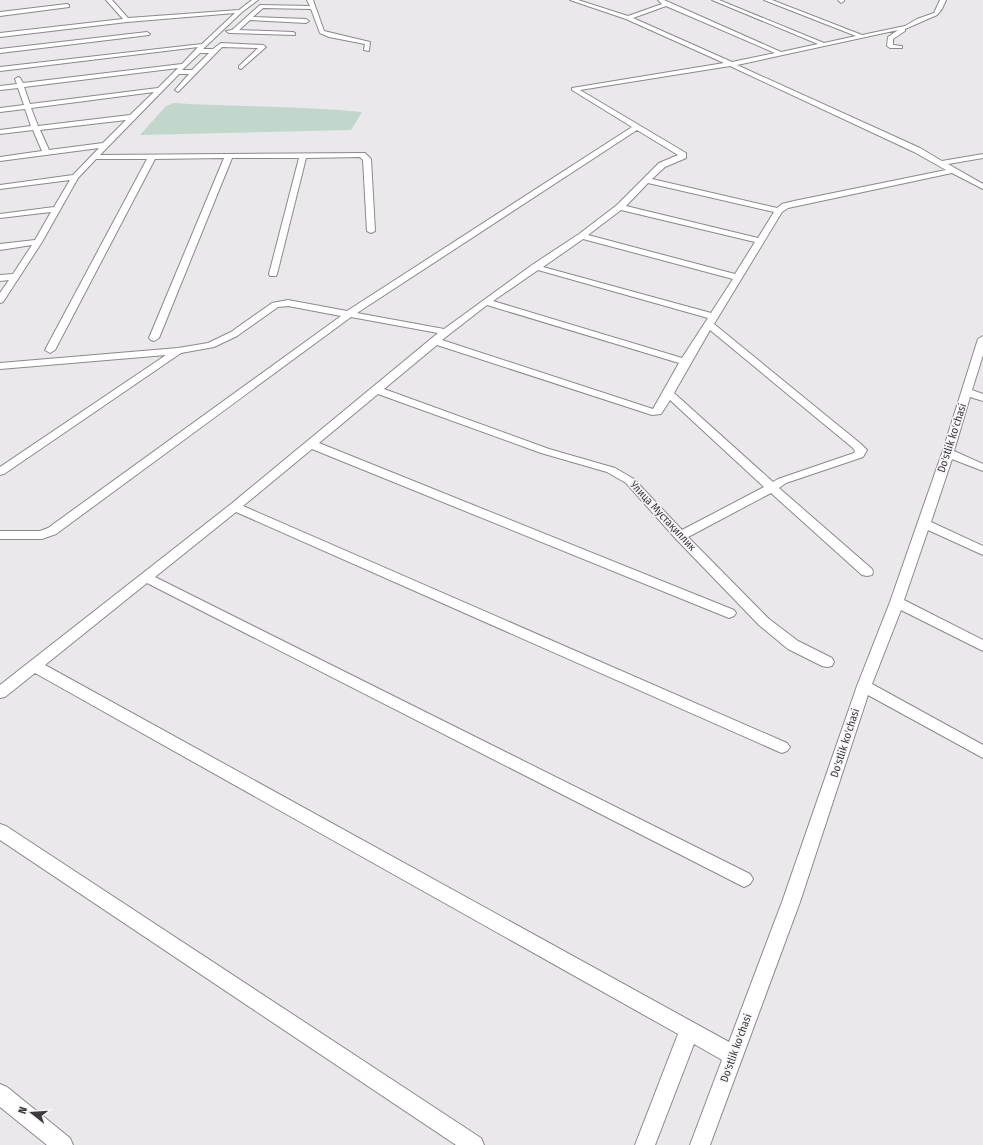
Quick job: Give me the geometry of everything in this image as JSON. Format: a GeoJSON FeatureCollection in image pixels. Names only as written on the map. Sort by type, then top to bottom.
{"type":"FeatureCollection","features":[{"type":"Feature","properties":{"kind":"street"},"geometry":{"type":"LineString","coordinates":[[109,0],[127,20]]}},
{"type":"Feature","properties":{"kind":"street"},"geometry":{"type":"LineString","coordinates":[[0,300],[38,242],[75,177],[132,117],[219,30],[243,7],[255,0]]}},
{"type":"Feature","properties":{"kind":"street"},"geometry":{"type":"LineString","coordinates":[[234,31],[270,0]]}},
{"type":"Feature","properties":{"kind":"street"},"geometry":{"type":"LineString","coordinates":[[310,0],[324,34],[368,43],[367,50]]}},
{"type":"Feature","properties":{"kind":"street"},"geometry":{"type":"LineString","coordinates":[[573,0],[628,18],[731,64],[942,163],[983,187]]}},
{"type":"Feature","properties":{"kind":"street"},"geometry":{"type":"LineString","coordinates":[[661,0],[666,4],[782,54]]}},
{"type":"Feature","properties":{"kind":"street"},"geometry":{"type":"LineString","coordinates":[[715,0],[825,45]]}},
{"type":"Feature","properties":{"kind":"street"},"geometry":{"type":"LineString","coordinates":[[767,0],[863,37]]}},
{"type":"Feature","properties":{"kind":"street"},"geometry":{"type":"LineString","coordinates":[[900,47],[890,46],[890,38],[920,19],[933,17],[941,8],[943,0]]}},
{"type":"Feature","properties":{"kind":"street"},"geometry":{"type":"LineString","coordinates":[[628,18],[666,4]]}},
{"type":"Feature","properties":{"kind":"street"},"geometry":{"type":"LineString","coordinates":[[0,14],[67,6]]}},
{"type":"Feature","properties":{"kind":"street"},"geometry":{"type":"LineString","coordinates":[[262,6],[314,8]]}},
{"type":"Feature","properties":{"kind":"street"},"geometry":{"type":"LineString","coordinates":[[127,20],[243,7]]}},
{"type":"Feature","properties":{"kind":"street"},"geometry":{"type":"LineString","coordinates":[[248,18],[306,21]]}},
{"type":"Feature","properties":{"kind":"street"},"geometry":{"type":"LineString","coordinates":[[123,28],[127,20]]}},
{"type":"Feature","properties":{"kind":"street"},"geometry":{"type":"LineString","coordinates":[[0,694],[145,577],[235,507],[446,332],[486,302],[582,236],[620,207],[662,165],[682,158],[683,155],[636,128],[574,89],[731,64],[908,27]]}},
{"type":"Feature","properties":{"kind":"street"},"geometry":{"type":"LineString","coordinates":[[6,49],[123,28]]}},
{"type":"Feature","properties":{"kind":"street"},"geometry":{"type":"LineString","coordinates":[[0,51],[123,28],[147,34]]}},
{"type":"Feature","properties":{"kind":"street"},"geometry":{"type":"LineString","coordinates":[[219,30],[293,34]]}},
{"type":"Feature","properties":{"kind":"street"},"geometry":{"type":"LineString","coordinates":[[6,49],[205,45]]}},
{"type":"Feature","properties":{"kind":"street"},"geometry":{"type":"LineString","coordinates":[[178,90],[221,45],[263,47],[241,67]]}},
{"type":"Feature","properties":{"kind":"street"},"geometry":{"type":"LineString","coordinates":[[0,69],[6,49]]}},
{"type":"Feature","properties":{"kind":"street"},"geometry":{"type":"LineString","coordinates":[[6,49],[35,127],[46,152]]}},
{"type":"Feature","properties":{"kind":"street"},"geometry":{"type":"LineString","coordinates":[[199,51],[214,51]]}},
{"type":"Feature","properties":{"kind":"street"},"geometry":{"type":"LineString","coordinates":[[0,88],[185,64]]}},
{"type":"Feature","properties":{"kind":"street"},"geometry":{"type":"LineString","coordinates":[[178,72],[194,72]]}},
{"type":"Feature","properties":{"kind":"street"},"geometry":{"type":"LineString","coordinates":[[0,110],[161,89]]}},
{"type":"Feature","properties":{"kind":"street"},"geometry":{"type":"LineString","coordinates":[[0,132],[132,117]]}},
{"type":"Feature","properties":{"kind":"street"},"geometry":{"type":"LineString","coordinates":[[0,535],[42,535],[52,531],[349,314],[636,128]]}},
{"type":"Feature","properties":{"kind":"street"},"geometry":{"type":"LineString","coordinates":[[0,158],[105,145]]}},
{"type":"Feature","properties":{"kind":"street"},"geometry":{"type":"LineString","coordinates":[[273,274],[303,155]]}},
{"type":"Feature","properties":{"kind":"street"},"geometry":{"type":"LineString","coordinates":[[93,158],[362,155],[367,159],[371,231]]}},
{"type":"Feature","properties":{"kind":"street"},"geometry":{"type":"LineString","coordinates":[[154,338],[229,156]]}},
{"type":"Feature","properties":{"kind":"street"},"geometry":{"type":"LineString","coordinates":[[942,163],[983,156]]}},
{"type":"Feature","properties":{"kind":"street"},"geometry":{"type":"LineString","coordinates":[[50,350],[152,157]]}},
{"type":"Feature","properties":{"kind":"street"},"geometry":{"type":"LineString","coordinates":[[436,341],[652,412],[657,412],[710,320],[779,211],[785,206],[955,170]]}},
{"type":"Feature","properties":{"kind":"street"},"geometry":{"type":"LineString","coordinates":[[0,187],[75,177]]}},
{"type":"Feature","properties":{"kind":"street"},"geometry":{"type":"LineString","coordinates":[[646,180],[779,211]]}},
{"type":"Feature","properties":{"kind":"street"},"geometry":{"type":"LineString","coordinates":[[620,207],[761,241]]}},
{"type":"Feature","properties":{"kind":"street"},"geometry":{"type":"LineString","coordinates":[[0,216],[56,209]]}},
{"type":"Feature","properties":{"kind":"street"},"geometry":{"type":"LineString","coordinates":[[582,236],[737,277]]}},
{"type":"Feature","properties":{"kind":"street"},"geometry":{"type":"LineString","coordinates":[[0,247],[38,242]]}},
{"type":"Feature","properties":{"kind":"street"},"geometry":{"type":"LineString","coordinates":[[536,267],[710,320],[861,450],[859,455],[782,481],[772,488],[680,536]]}},
{"type":"Feature","properties":{"kind":"street"},"geometry":{"type":"LineString","coordinates":[[0,278],[16,276]]}},
{"type":"Feature","properties":{"kind":"street"},"geometry":{"type":"LineString","coordinates":[[486,302],[685,362]]}},
{"type":"Feature","properties":{"kind":"street"},"geometry":{"type":"LineString","coordinates":[[0,366],[178,351],[211,345],[234,334],[275,306],[288,303],[446,332]]}},
{"type":"Feature","properties":{"kind":"street","name":"Do'stlik ko'chasi"},"geometry":{"type":"LineString","coordinates":[[700,1145],[791,902],[864,686],[897,602],[948,453],[983,339]]}},
{"type":"Feature","properties":{"kind":"street"},"geometry":{"type":"LineString","coordinates":[[0,472],[178,351]]}},
{"type":"Feature","properties":{"kind":"street","name":"Улица Мустақиллик"},"geometry":{"type":"LineString","coordinates":[[377,390],[545,451],[611,470],[630,481],[680,536],[764,622],[793,645],[827,662]]}},
{"type":"Feature","properties":{"kind":"street"},"geometry":{"type":"LineString","coordinates":[[967,392],[983,398]]}},
{"type":"Feature","properties":{"kind":"street"},"geometry":{"type":"LineString","coordinates":[[668,393],[867,572]]}},
{"type":"Feature","properties":{"kind":"street"},"geometry":{"type":"LineString","coordinates":[[311,444],[729,612]]}},
{"type":"Feature","properties":{"kind":"street"},"geometry":{"type":"LineString","coordinates":[[948,453],[983,468]]}},
{"type":"Feature","properties":{"kind":"street"},"geometry":{"type":"LineString","coordinates":[[235,507],[782,747]]}},
{"type":"Feature","properties":{"kind":"street"},"geometry":{"type":"LineString","coordinates":[[923,523],[983,551]]}},
{"type":"Feature","properties":{"kind":"street"},"geometry":{"type":"LineString","coordinates":[[145,577],[744,879]]}},
{"type":"Feature","properties":{"kind":"street"},"geometry":{"type":"LineString","coordinates":[[897,602],[983,646]]}},
{"type":"Feature","properties":{"kind":"street"},"geometry":{"type":"LineString","coordinates":[[35,666],[689,1030],[733,1056]]}},
{"type":"Feature","properties":{"kind":"street"},"geometry":{"type":"LineString","coordinates":[[864,686],[983,752]]}},
{"type":"Feature","properties":{"kind":"street"},"geometry":{"type":"LineString","coordinates":[[0,831],[474,1145]]}},
{"type":"Feature","properties":{"kind":"street"},"geometry":{"type":"LineString","coordinates":[[645,1145],[689,1030]]}},
{"type":"Feature","properties":{"kind":"street"},"geometry":{"type":"LineString","coordinates":[[0,1094],[63,1145]]}},
{"type":"Feature","properties":{"kind":"green space"},"geometry":{"type":"Polygon","coordinates":[[[174,103],[362,112],[351,130],[140,135],[166,106],[174,103]]]}}]}
